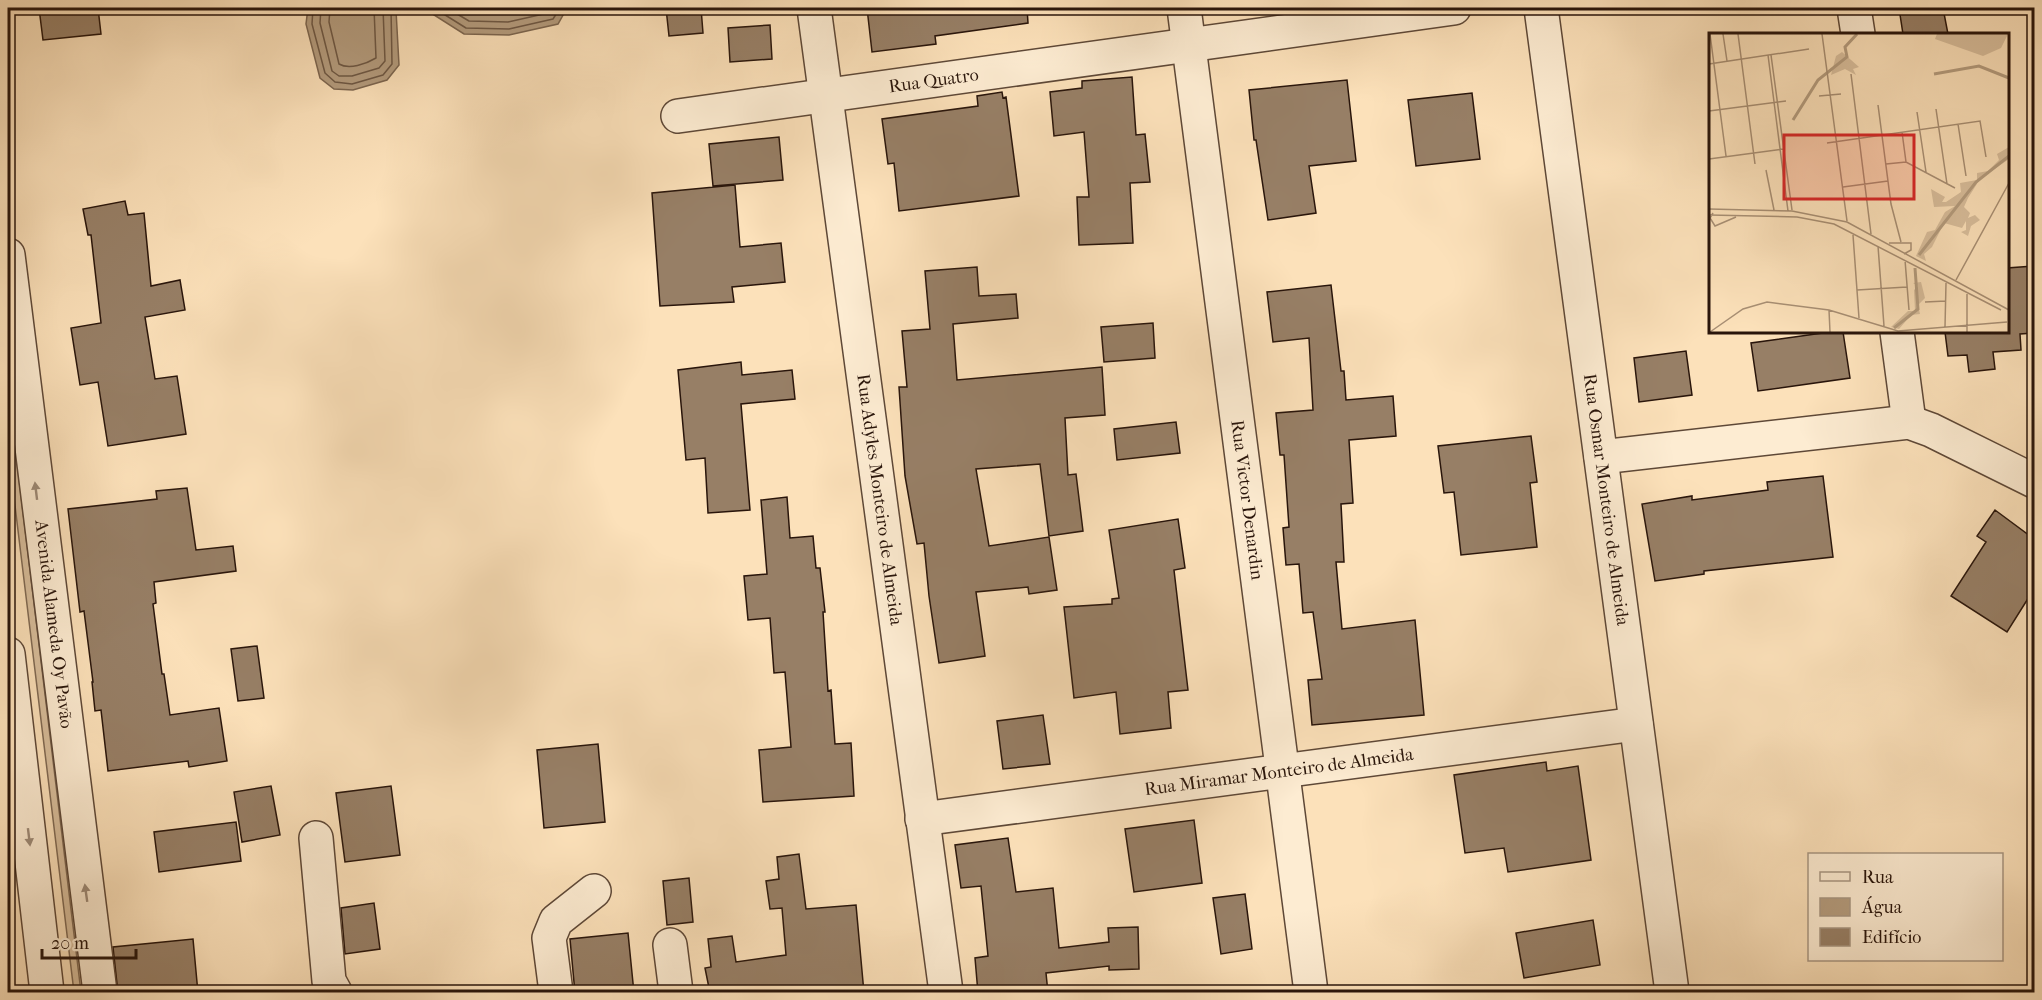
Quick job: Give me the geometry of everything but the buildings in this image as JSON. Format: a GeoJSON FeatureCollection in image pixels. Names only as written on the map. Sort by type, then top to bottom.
{"type":"FeatureCollection","features":[{"type":"Feature","properties":{"kind":"street","name":"Rua Adyles Monteiro de Almeida"},"geometry":{"type":"LineString","coordinates":[[814,8],[946,993]]}},
{"type":"Feature","properties":{"kind":"street","name":"Rua Victor Denardin"},"geometry":{"type":"LineString","coordinates":[[1184,8],[1311,993]]}},
{"type":"Feature","properties":{"kind":"street","name":"Rua Quatro"},"geometry":{"type":"LineString","coordinates":[[678,116],[1454,8]]}},
{"type":"Feature","properties":{"kind":"street","name":"Rua Osmar Monteiro de Almeida"},"geometry":{"type":"LineString","coordinates":[[1541,8],[1672,993]]}},
{"type":"Feature","properties":{"kind":"street"},"geometry":{"type":"LineString","coordinates":[[1854,8],[1858,33]]}},
{"type":"Feature","properties":{"kind":"street","name":"Avenida Alameda Oy Pavão"},"geometry":{"type":"LineString","coordinates":[[8,255],[100,993]]}},
{"type":"Feature","properties":{"kind":"street"},"geometry":{"type":"LineString","coordinates":[[1897,333],[1909,422]]}},
{"type":"Feature","properties":{"kind":"street"},"geometry":{"type":"LineString","coordinates":[[1601,457],[1909,422],[1931,430],[2034,481]]}},
{"type":"Feature","properties":{"kind":"street"},"geometry":{"type":"LineString","coordinates":[[8,654],[47,993]]}},
{"type":"Feature","properties":{"kind":"street","name":"Rua Miramar Monteiro de Almeida"},"geometry":{"type":"LineString","coordinates":[[922,819],[1636,724]]}},
{"type":"Feature","properties":{"kind":"street"},"geometry":{"type":"LineString","coordinates":[[316,838],[329,981],[335,993]]}},
{"type":"Feature","properties":{"kind":"street"},"geometry":{"type":"LineString","coordinates":[[556,993],[549,938],[556,921],[594,891]]}},
{"type":"Feature","properties":{"kind":"street"},"geometry":{"type":"LineString","coordinates":[[670,945],[676,993]]}},
{"type":"Feature","properties":{"kind":"shaded area"},"geometry":{"type":"Polygon","coordinates":[[[8,388],[81,992],[74,992],[8,448],[8,388]]]}},
{"type":"Feature","properties":{"kind":"water"},"geometry":{"type":"Polygon","coordinates":[[[308,8],[399,8],[396,10],[399,65],[387,80],[353,90],[334,89],[320,78],[306,24],[308,8]]]}},
{"type":"Feature","properties":{"kind":"water"},"geometry":{"type":"Polygon","coordinates":[[[423,8],[567,8],[558,24],[509,35],[464,34],[423,8]]]}}]}
